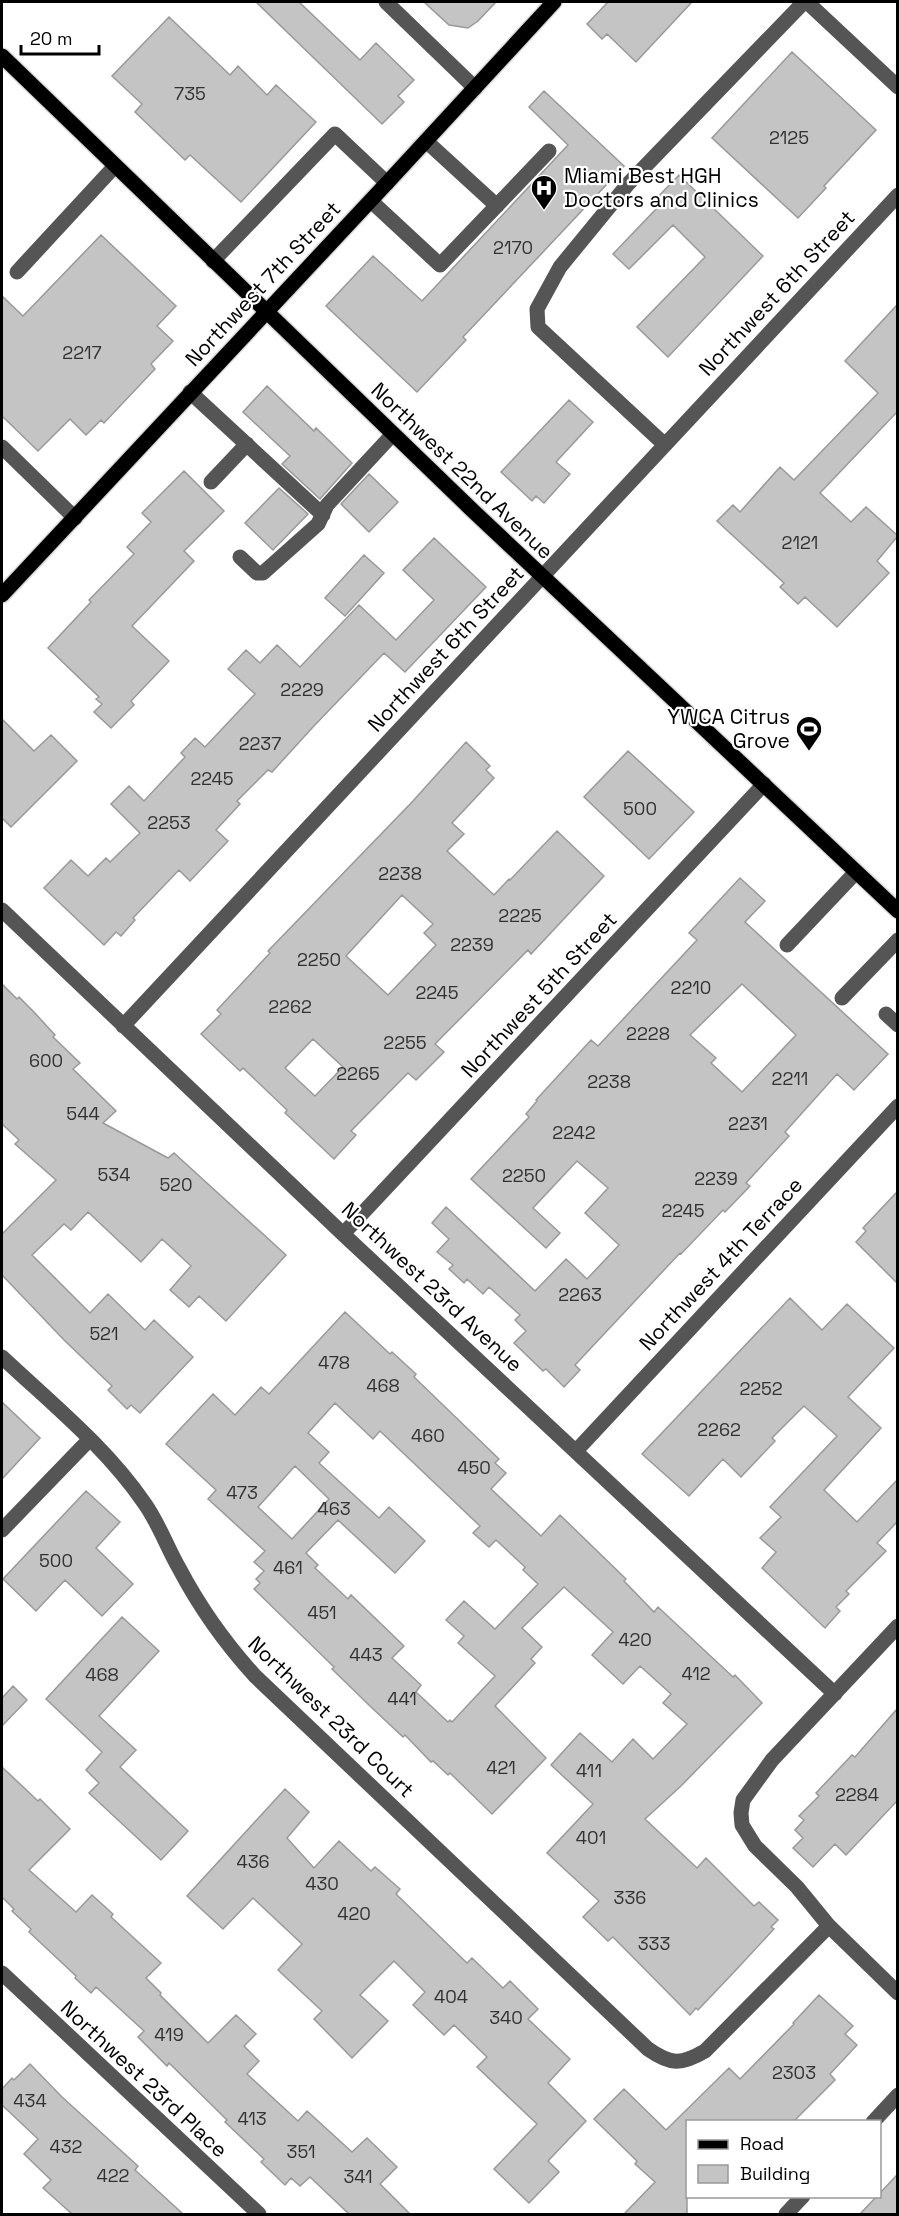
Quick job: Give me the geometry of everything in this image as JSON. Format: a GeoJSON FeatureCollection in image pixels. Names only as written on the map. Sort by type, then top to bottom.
{"type":"FeatureCollection","features":[{"type":"Feature","properties":{"kind":"main road","name":"Northwest 7th Street"},"geometry":{"type":"LineString","coordinates":[[2,595],[554,2]]}},
{"type":"Feature","properties":{"kind":"main road","name":"Northwest 22nd Avenue"},"geometry":{"type":"LineString","coordinates":[[2,56],[265,312],[897,910]]}},
{"type":"Feature","properties":{"kind":"street"},"geometry":{"type":"LineString","coordinates":[[386,2],[475,88]]}},
{"type":"Feature","properties":{"kind":"street"},"geometry":{"type":"LineString","coordinates":[[665,445],[538,327],[537,309],[560,267],[628,184],[805,2],[897,87]]}},
{"type":"Feature","properties":{"kind":"street"},"geometry":{"type":"LineString","coordinates":[[213,261],[335,134],[387,183]]}},
{"type":"Feature","properties":{"kind":"street"},"geometry":{"type":"LineString","coordinates":[[426,141],[497,206]]}},
{"type":"Feature","properties":{"kind":"street"},"geometry":{"type":"LineString","coordinates":[[371,201],[441,265],[549,151]]}},
{"type":"Feature","properties":{"kind":"street"},"geometry":{"type":"LineString","coordinates":[[17,272],[115,166]]}},
{"type":"Feature","properties":{"kind":"street","name":"Northwest 6th Street"},"geometry":{"type":"LineString","coordinates":[[123,1026],[897,195]]}},
{"type":"Feature","properties":{"kind":"street"},"geometry":{"type":"LineString","coordinates":[[190,392],[323,515]]}},
{"type":"Feature","properties":{"kind":"street"},"geometry":{"type":"LineString","coordinates":[[240,557],[257,573],[263,573],[318,524],[327,505],[393,434]]}},
{"type":"Feature","properties":{"kind":"street"},"geometry":{"type":"LineString","coordinates":[[211,482],[247,444]]}},
{"type":"Feature","properties":{"kind":"street"},"geometry":{"type":"LineString","coordinates":[[2,447],[75,518]]}},
{"type":"Feature","properties":{"kind":"street","name":"Northwest 5th Street"},"geometry":{"type":"LineString","coordinates":[[343,1234],[765,784]]}},
{"type":"Feature","properties":{"kind":"street"},"geometry":{"type":"LineString","coordinates":[[787,945],[856,872]]}},
{"type":"Feature","properties":{"kind":"street","name":"Northwest 23rd Avenue"},"geometry":{"type":"LineString","coordinates":[[2,910],[343,1234],[835,1694]]}},
{"type":"Feature","properties":{"kind":"street"},"geometry":{"type":"LineString","coordinates":[[842,998],[897,940]]}},
{"type":"Feature","properties":{"kind":"street"},"geometry":{"type":"LineString","coordinates":[[886,1014],[897,1025]]}},
{"type":"Feature","properties":{"kind":"street","name":"Northwest 4th Terrace"},"geometry":{"type":"LineString","coordinates":[[576,1451],[897,1106]]}},
{"type":"Feature","properties":{"kind":"street","name":"Northwest 23rd Court"},"geometry":{"type":"LineString","coordinates":[[2,1357],[104,1452],[145,1504],[177,1567],[208,1618],[255,1676],[648,2049],[665,2060],[681,2062],[705,2051],[829,1926]]}},
{"type":"Feature","properties":{"kind":"street"},"geometry":{"type":"LineString","coordinates":[[2,1530],[90,1438]]}},
{"type":"Feature","properties":{"kind":"street"},"geometry":{"type":"LineString","coordinates":[[897,1626],[772,1760],[744,1800],[741,1813],[742,1825],[751,1841],[797,1887],[829,1926],[897,1993]]}},
{"type":"Feature","properties":{"kind":"street","name":"Northwest 23rd Place"},"geometry":{"type":"LineString","coordinates":[[2,1973],[259,2214]]}},
{"type":"Feature","properties":{"kind":"street"},"geometry":{"type":"LineString","coordinates":[[874,2120],[897,2095]]}},
{"type":"Feature","properties":{"kind":"street"},"geometry":{"type":"LineString","coordinates":[[786,2214],[800,2198]]}},
{"type":"Feature","properties":{"kind":"building"},"geometry":{"type":"Polygon","coordinates":[[[256,2],[299,2],[360,60],[376,43],[414,80],[398,96],[404,102],[382,124],[256,2]]]}},
{"type":"Feature","properties":{"kind":"building"},"geometry":{"type":"Polygon","coordinates":[[[424,2],[496,2],[468,28],[449,25],[424,2]]]}},
{"type":"Feature","properties":{"kind":"building"},"geometry":{"type":"Polygon","coordinates":[[[608,2],[692,2],[636,62],[607,34],[602,39],[587,24],[608,2]]]}},
{"type":"Feature","properties":{"kind":"building"},"geometry":{"type":"Polygon","coordinates":[[[169,17],[230,75],[238,66],[267,95],[276,85],[316,122],[241,202],[190,155],[185,160],[135,112],[142,104],[112,76],[169,17]]]}},
{"type":"Feature","properties":{"kind":"building"},"geometry":{"type":"Polygon","coordinates":[[[792,52],[876,130],[798,218],[712,138],[792,52]]]}},
{"type":"Feature","properties":{"kind":"building","name":"Miami Best HGH Doctors and Clinics"},"geometry":{"type":"Polygon","coordinates":[[[544,91],[624,166],[463,337],[466,340],[417,392],[326,306],[373,256],[422,301],[568,145],[529,107],[544,91]]]}},
{"type":"Feature","properties":{"kind":"building"},"geometry":{"type":"Polygon","coordinates":[[[679,175],[763,256],[668,357],[637,327],[705,257],[673,225],[629,269],[613,254],[656,209],[651,204],[679,175]]]}},
{"type":"Feature","properties":{"kind":"building"},"geometry":{"type":"Polygon","coordinates":[[[101,235],[176,306],[157,326],[173,341],[151,364],[155,369],[104,423],[101,420],[86,435],[70,419],[38,451],[2,416],[2,296],[23,316],[101,235]]]}},
{"type":"Feature","properties":{"kind":"building"},"geometry":{"type":"Polygon","coordinates":[[[897,305],[897,412],[820,493],[851,522],[866,507],[897,537],[877,561],[889,573],[837,627],[805,597],[798,604],[780,587],[784,583],[717,521],[733,505],[740,512],[780,467],[794,480],[878,393],[845,361],[897,305]]]}},
{"type":"Feature","properties":{"kind":"building"},"geometry":{"type":"Polygon","coordinates":[[[267,386],[352,463],[320,499],[282,464],[290,456],[243,412],[267,386]]]}},
{"type":"Feature","properties":{"kind":"building"},"geometry":{"type":"Polygon","coordinates":[[[569,400],[593,422],[556,462],[570,474],[544,503],[536,496],[532,501],[501,472],[569,400]]]}},
{"type":"Feature","properties":{"kind":"building"},"geometry":{"type":"Polygon","coordinates":[[[184,471],[224,511],[184,551],[194,561],[132,626],[169,661],[131,701],[134,705],[111,728],[94,712],[102,704],[96,699],[99,697],[48,648],[91,602],[89,600],[134,554],[127,547],[151,522],[142,513],[184,471]]]}},
{"type":"Feature","properties":{"kind":"building"},"geometry":{"type":"Polygon","coordinates":[[[369,474],[398,502],[369,532],[341,504],[369,474]]]}},
{"type":"Feature","properties":{"kind":"building"},"geometry":{"type":"Polygon","coordinates":[[[279,488],[308,514],[273,550],[245,523],[279,488]]]}},
{"type":"Feature","properties":{"kind":"building"},"geometry":{"type":"Polygon","coordinates":[[[434,538],[486,587],[405,672],[384,653],[272,772],[268,770],[237,801],[240,804],[216,830],[228,841],[190,881],[179,870],[133,918],[135,920],[121,936],[116,932],[104,945],[44,888],[71,860],[88,876],[106,858],[110,862],[140,833],[111,804],[129,786],[144,801],[185,757],[181,753],[195,738],[205,747],[255,694],[228,669],[246,650],[260,663],[277,645],[300,667],[359,605],[396,640],[434,600],[403,570],[434,538]]]}},
{"type":"Feature","properties":{"kind":"building"},"geometry":{"type":"Polygon","coordinates":[[[364,555],[384,573],[345,616],[325,598],[364,555]]]}},
{"type":"Feature","properties":{"kind":"building"},"geometry":{"type":"Polygon","coordinates":[[[2,719],[34,751],[51,735],[77,761],[11,827],[2,818],[2,719]]]}},
{"type":"Feature","properties":{"kind":"building"},"geometry":{"type":"Polygon","coordinates":[[[466,742],[490,766],[486,770],[494,778],[452,823],[464,834],[447,851],[494,895],[557,831],[604,876],[531,954],[528,950],[435,1044],[444,1052],[416,1080],[408,1073],[351,1131],[356,1135],[334,1159],[285,1113],[287,1110],[243,1068],[240,1071],[201,1034],[221,1014],[217,1010],[270,953],[268,951],[413,801],[466,742]],[[402,895],[346,956],[388,995],[436,945],[424,933],[433,924],[402,895]],[[313,1039],[285,1068],[315,1096],[343,1067],[313,1039]]]}},
{"type":"Feature","properties":{"kind":"building"},"geometry":{"type":"Polygon","coordinates":[[[628,751],[694,812],[649,859],[584,797],[628,751]]]}},
{"type":"Feature","properties":{"kind":"building"},"geometry":{"type":"Polygon","coordinates":[[[740,878],[765,901],[745,922],[888,1054],[854,1090],[837,1074],[785,1132],[789,1136],[746,1183],[750,1186],[680,1253],[575,1365],[580,1370],[564,1387],[546,1369],[543,1371],[514,1343],[526,1331],[515,1320],[520,1315],[489,1287],[483,1294],[467,1279],[464,1283],[449,1269],[453,1265],[437,1252],[449,1239],[432,1223],[446,1207],[535,1291],[566,1259],[587,1279],[619,1245],[585,1213],[608,1188],[577,1161],[533,1208],[560,1233],[546,1248],[471,1179],[529,1117],[526,1114],[536,1100],[591,1040],[598,1046],[697,940],[689,933],[740,878]],[[742,984],[690,1035],[716,1058],[711,1063],[742,1092],[796,1035],[742,984]]]}},
{"type":"Feature","properties":{"kind":"building"},"geometry":{"type":"Polygon","coordinates":[[[2,984],[17,999],[19,997],[55,1035],[53,1037],[80,1063],[73,1069],[116,1111],[103,1123],[168,1158],[174,1153],[286,1255],[226,1321],[199,1296],[189,1307],[170,1290],[191,1266],[162,1239],[141,1262],[88,1212],[71,1230],[64,1224],[32,1255],[90,1313],[108,1294],[145,1330],[154,1320],[193,1357],[140,1413],[131,1405],[127,1409],[108,1390],[112,1386],[2,1275],[2,1234],[56,1180],[15,1144],[19,1140],[2,1124],[2,984]]]}},
{"type":"Feature","properties":{"kind":"building"},"geometry":{"type":"Polygon","coordinates":[[[897,1192],[897,1283],[856,1242],[866,1231],[863,1228],[897,1192]]]}},
{"type":"Feature","properties":{"kind":"building"},"geometry":{"type":"Polygon","coordinates":[[[790,1298],[822,1330],[847,1304],[894,1348],[848,1397],[881,1428],[824,1490],[857,1522],[897,1480],[897,1522],[877,1543],[886,1551],[846,1591],[849,1594],[836,1607],[840,1611],[825,1628],[762,1568],[776,1552],[760,1538],[781,1517],[770,1507],[837,1436],[804,1406],[772,1438],[775,1441],[741,1477],[723,1459],[689,1496],[642,1454],[790,1298]]]}},
{"type":"Feature","properties":{"kind":"building"},"geometry":{"type":"Polygon","coordinates":[[[345,1312],[390,1354],[392,1352],[416,1374],[414,1377],[499,1459],[495,1463],[506,1473],[491,1489],[541,1536],[560,1515],[626,1579],[624,1581],[654,1612],[658,1607],[733,1677],[735,1675],[762,1703],[681,1786],[645,1819],[697,1868],[706,1858],[754,1906],[759,1902],[778,1920],[771,1927],[774,1929],[698,2010],[696,2008],[690,2015],[613,1937],[608,1941],[583,1917],[599,1901],[547,1853],[593,1804],[551,1765],[580,1733],[612,1762],[633,1739],[653,1759],[687,1724],[663,1703],[671,1694],[640,1666],[623,1684],[592,1655],[613,1632],[564,1587],[522,1628],[542,1647],[531,1659],[535,1663],[495,1706],[546,1758],[492,1814],[450,1773],[448,1775],[433,1761],[431,1762],[405,1735],[403,1737],[372,1708],[332,1669],[334,1667],[254,1589],[260,1583],[256,1579],[264,1571],[254,1562],[265,1551],[208,1499],[216,1490],[166,1444],[213,1394],[235,1415],[261,1387],[269,1394],[345,1312]],[[335,1403],[308,1433],[329,1452],[319,1463],[379,1518],[389,1507],[425,1541],[395,1573],[338,1520],[306,1553],[318,1565],[315,1568],[348,1599],[351,1595],[404,1646],[392,1658],[421,1685],[416,1692],[448,1722],[450,1720],[452,1722],[495,1676],[458,1643],[464,1636],[446,1620],[464,1601],[495,1629],[538,1584],[523,1570],[525,1567],[496,1540],[489,1547],[473,1533],[480,1526],[380,1431],[373,1439],[335,1403]],[[295,1466],[258,1507],[292,1539],[329,1499],[295,1466]]]}},
{"type":"Feature","properties":{"kind":"building"},"geometry":{"type":"Polygon","coordinates":[[[2,1402],[40,1438],[2,1479],[2,1402]]]}},
{"type":"Feature","properties":{"kind":"building"},"geometry":{"type":"Polygon","coordinates":[[[86,1491],[120,1522],[96,1548],[133,1584],[102,1616],[65,1580],[36,1611],[3,1579],[86,1491]]]}},
{"type":"Feature","properties":{"kind":"building"},"geometry":{"type":"Polygon","coordinates":[[[122,1617],[159,1651],[99,1716],[136,1750],[120,1767],[188,1831],[161,1860],[89,1793],[99,1783],[86,1770],[102,1752],[46,1699],[122,1617]]]}},
{"type":"Feature","properties":{"kind":"building"},"geometry":{"type":"Polygon","coordinates":[[[13,1686],[27,1700],[2,1726],[2,1698],[13,1686]]]}},
{"type":"Feature","properties":{"kind":"building"},"geometry":{"type":"Polygon","coordinates":[[[897,1709],[897,1801],[846,1855],[835,1844],[813,1867],[793,1848],[803,1838],[795,1830],[804,1820],[799,1816],[819,1796],[816,1793],[852,1755],[855,1757],[897,1709]]]}},
{"type":"Feature","properties":{"kind":"building"},"geometry":{"type":"Polygon","coordinates":[[[2,1767],[38,1801],[40,1799],[70,1829],[29,1870],[76,1912],[92,1895],[113,1914],[111,1917],[161,1963],[146,1978],[208,2043],[236,2015],[256,2034],[244,2046],[259,2061],[247,2074],[298,2121],[307,2111],[352,2152],[367,2138],[397,2167],[380,2184],[410,2214],[349,2214],[310,2177],[300,2186],[291,2178],[285,2185],[261,2162],[264,2159],[225,2122],[227,2120],[169,2063],[167,2066],[138,2037],[144,2031],[96,1987],[91,1993],[29,1932],[31,1929],[12,1911],[14,1909],[2,1897],[2,1767]]]}},
{"type":"Feature","properties":{"kind":"building"},"geometry":{"type":"Polygon","coordinates":[[[285,1789],[309,1812],[287,1838],[314,1868],[339,1841],[371,1871],[375,1867],[400,1889],[396,1894],[467,1963],[472,1958],[503,1988],[510,1981],[538,2009],[528,2019],[570,2059],[548,2083],[586,2121],[548,2161],[559,2172],[529,2203],[494,2169],[537,2124],[477,2067],[487,2057],[454,2025],[444,2035],[413,2005],[425,1992],[394,1961],[360,1995],[388,2021],[352,2058],[314,2019],[322,2011],[278,1970],[302,1944],[253,1898],[223,1929],[187,1896],[285,1789]]]}},
{"type":"Feature","properties":{"kind":"building"},"geometry":{"type":"Polygon","coordinates":[[[819,1995],[853,2026],[845,2034],[857,2045],[830,2074],[835,2080],[795,2120],[686,2120],[687,2214],[624,2214],[655,2182],[635,2164],[637,2161],[594,2119],[624,2089],[666,2130],[729,2068],[740,2079],[819,1995]]]}},
{"type":"Feature","properties":{"kind":"building"},"geometry":{"type":"Polygon","coordinates":[[[30,2064],[62,2097],[138,2166],[135,2170],[183,2214],[72,2214],[43,2188],[51,2180],[24,2154],[38,2139],[2,2105],[2,2089],[30,2064]]]}},
{"type":"Feature","properties":{"kind":"building"},"geometry":{"type":"Polygon","coordinates":[[[897,2175],[897,2214],[860,2214],[875,2198],[881,2198],[881,2192],[897,2175]]]}},
{"type":"Feature","properties":{"kind":"place","name":"Miami Best HGH Doctors and Clinics"},"geometry":{"type":"Point","coordinates":[544,211]}},
{"type":"Feature","properties":{"kind":"place","name":"YWCA Citrus Grove"},"geometry":{"type":"Point","coordinates":[809,752]}}]}
